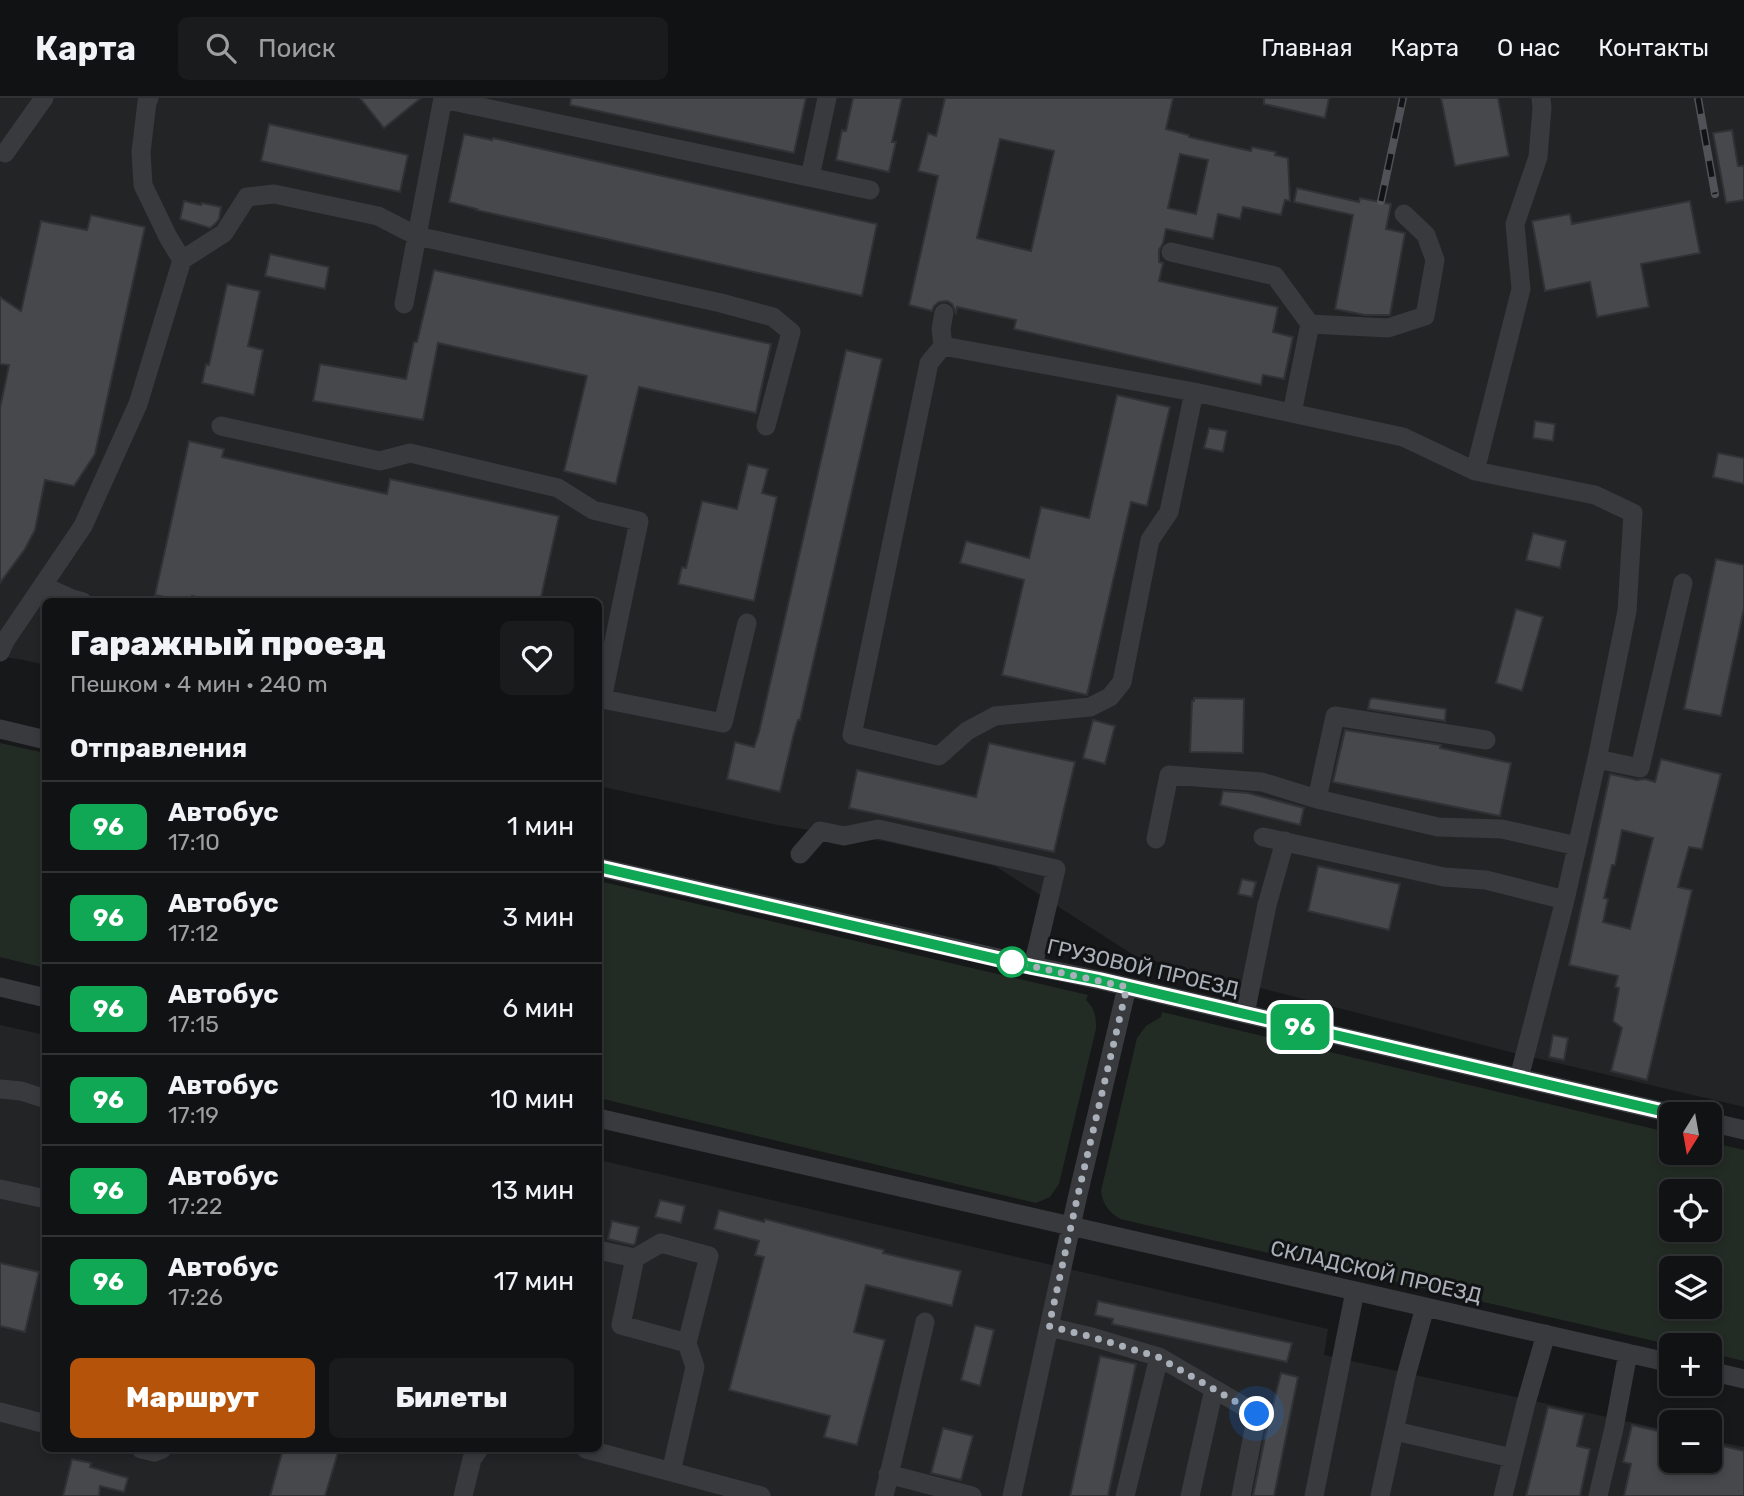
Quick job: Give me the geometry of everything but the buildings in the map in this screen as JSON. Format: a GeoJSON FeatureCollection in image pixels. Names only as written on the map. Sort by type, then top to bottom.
{"type":"FeatureCollection","features":[{"type":"Feature","properties":{"kind":"street"},"geometry":{"type":"LineString","coordinates":[[5,153],[44,98]]}},
{"type":"Feature","properties":{"kind":"street"},"geometry":{"type":"LineString","coordinates":[[149,98],[141,152],[143,185],[182,260]]}},
{"type":"Feature","properties":{"kind":"street"},"geometry":{"type":"LineString","coordinates":[[404,304],[443,98],[870,190]]}},
{"type":"Feature","properties":{"kind":"street"},"geometry":{"type":"LineString","coordinates":[[810,177],[827,98]]}},
{"type":"Feature","properties":{"kind":"street"},"geometry":{"type":"LineString","coordinates":[[1475,471],[1521,289],[1515,224],[1538,157],[1541,98]]}},
{"type":"Feature","properties":{"kind":"street"},"geometry":{"type":"LineString","coordinates":[[2,643],[83,526],[138,404],[182,260],[224,233],[247,197],[274,194],[378,216],[417,236],[722,303],[773,317],[791,332],[766,426]]}},
{"type":"Feature","properties":{"kind":"street"},"geometry":{"type":"LineString","coordinates":[[1310,324],[1388,328],[1425,316],[1435,260],[1426,235],[1404,214]]}},
{"type":"Feature","properties":{"kind":"street"},"geometry":{"type":"LineString","coordinates":[[1171,252],[1275,276],[1310,324],[1292,413]]}},
{"type":"Feature","properties":{"kind":"street"},"geometry":{"type":"LineString","coordinates":[[944,313],[943,346],[929,363],[852,735],[939,755],[967,731],[995,716],[1090,707],[1110,697],[1122,682],[1150,540],[1169,512],[1194,393]]}},
{"type":"Feature","properties":{"kind":"street"},"geometry":{"type":"LineString","coordinates":[[943,346],[1194,393],[1403,437],[1475,471],[1595,495],[1633,513],[1627,611],[1565,900],[1519,1078]]}},
{"type":"Feature","properties":{"kind":"street"},"geometry":{"type":"LineString","coordinates":[[221,426],[380,461],[410,453],[558,488],[593,510],[639,521],[602,691]]}},
{"type":"Feature","properties":{"kind":"street"},"geometry":{"type":"LineString","coordinates":[[1597,759],[1640,768],[1683,583]]}},
{"type":"Feature","properties":{"kind":"street"},"geometry":{"type":"LineString","coordinates":[[43,586],[68,598]]}},
{"type":"Feature","properties":{"kind":"street"},"geometry":{"type":"LineString","coordinates":[[602,700],[723,723],[747,623]]}},
{"type":"Feature","properties":{"kind":"street"},"geometry":{"type":"LineString","coordinates":[[1317,799],[1335,716],[1486,740]]}},
{"type":"Feature","properties":{"kind":"street"},"geometry":{"type":"LineString","coordinates":[[0,729],[42,739]]}},
{"type":"Feature","properties":{"kind":"street"},"geometry":{"type":"LineString","coordinates":[[1156,839],[1169,775],[1262,782],[1317,799],[1438,827],[1502,829],[1577,846]]}},
{"type":"Feature","properties":{"kind":"street"},"geometry":{"type":"LineString","coordinates":[[800,854],[820,831],[844,836],[877,829],[1056,869],[1032,967]]}},
{"type":"Feature","properties":{"kind":"street"},"geometry":{"type":"LineString","coordinates":[[1264,837],[1444,877],[1486,880],[1565,900]]}},
{"type":"Feature","properties":{"kind":"street"},"geometry":{"type":"LineString","coordinates":[[1245,1014],[1268,905],[1285,841]]}},
{"type":"Feature","properties":{"kind":"street","name":"ГРУЗОВОЙ ПРОЕЗД"},"geometry":{"type":"LineString","coordinates":[[602,868],[1659,1111]]}},
{"type":"Feature","properties":{"kind":"street"},"geometry":{"type":"LineString","coordinates":[[0,987],[42,997]]}},
{"type":"Feature","properties":{"kind":"street"},"geometry":{"type":"LineString","coordinates":[[1012,1496],[1070,1226],[1127,987]]}},
{"type":"Feature","properties":{"kind":"street"},"geometry":{"type":"LineString","coordinates":[[0,1088],[42,1098]]}},
{"type":"Feature","properties":{"kind":"street","name":"СКЛАДСКОЙ ПРОЕЗД"},"geometry":{"type":"LineString","coordinates":[[602,1119],[1659,1360]]}},
{"type":"Feature","properties":{"kind":"street"},"geometry":{"type":"LineString","coordinates":[[1722,1125],[1744,1130]]}},
{"type":"Feature","properties":{"kind":"street"},"geometry":{"type":"LineString","coordinates":[[0,1189],[42,1198]]}},
{"type":"Feature","properties":{"kind":"street"},"geometry":{"type":"LineString","coordinates":[[602,1251],[635,1258],[661,1243],[709,1256],[687,1343],[695,1367],[671,1472]]}},
{"type":"Feature","properties":{"kind":"street"},"geometry":{"type":"LineString","coordinates":[[635,1258],[621,1325],[687,1343]]}},
{"type":"Feature","properties":{"kind":"street"},"geometry":{"type":"LineString","coordinates":[[1314,1496],[1355,1291]]}},
{"type":"Feature","properties":{"kind":"street"},"geometry":{"type":"LineString","coordinates":[[1380,1496],[1406,1376],[1425,1307]]}},
{"type":"Feature","properties":{"kind":"street"},"geometry":{"type":"LineString","coordinates":[[884,1496],[925,1322]]}},
{"type":"Feature","properties":{"kind":"street"},"geometry":{"type":"LineString","coordinates":[[1049,1326],[1158,1357],[1257,1414],[1241,1496]]}},
{"type":"Feature","properties":{"kind":"street"},"geometry":{"type":"LineString","coordinates":[[1503,1496],[1546,1334]]}},
{"type":"Feature","properties":{"kind":"street"},"geometry":{"type":"LineString","coordinates":[[1598,1496],[1628,1353]]}},
{"type":"Feature","properties":{"kind":"street"},"geometry":{"type":"LineString","coordinates":[[1125,1496],[1158,1357]]}},
{"type":"Feature","properties":{"kind":"street"},"geometry":{"type":"LineString","coordinates":[[1722,1374],[1744,1379]]}},
{"type":"Feature","properties":{"kind":"street"},"geometry":{"type":"LineString","coordinates":[[1190,1496],[1214,1389]]}},
{"type":"Feature","properties":{"kind":"street"},"geometry":{"type":"LineString","coordinates":[[0,1412],[42,1423]]}},
{"type":"Feature","properties":{"kind":"street"},"geometry":{"type":"LineString","coordinates":[[1395,1431],[1512,1458]]}},
{"type":"Feature","properties":{"kind":"street"},"geometry":{"type":"LineString","coordinates":[[463,1496],[472,1459],[477,1452]]}},
{"type":"Feature","properties":{"kind":"street"},"geometry":{"type":"LineString","coordinates":[[597,1452],[761,1496]]}},
{"type":"Feature","properties":{"kind":"street"},"geometry":{"type":"LineString","coordinates":[[888,1474],[972,1496]]}},
{"type":"Feature","properties":{"kind":"shaded area"},"geometry":{"type":"Polygon","coordinates":[[[0,98],[1744,98],[1744,1107],[1510,1052],[1135,956],[995,866],[888,842],[777,825],[602,787],[602,598],[42,598],[42,664],[0,657],[0,98]]]}},
{"type":"Feature","properties":{"kind":"shaded area"},"geometry":{"type":"Polygon","coordinates":[[[0,743],[42,752],[42,967],[0,957],[0,743]]]}},
{"type":"Feature","properties":{"kind":"shaded area"},"geometry":{"type":"Polygon","coordinates":[[[602,882],[1088,995],[1086,1000],[1094,1013],[1096,1029],[1059,1184],[1050,1197],[1036,1203],[602,1099],[602,882]]]}},
{"type":"Feature","properties":{"kind":"shaded area"},"geometry":{"type":"Polygon","coordinates":[[[1162,1012],[1659,1130],[1659,1166],[1722,1166],[1722,1145],[1744,1150],[1744,1361],[1722,1356],[1722,1333],[1659,1333],[1659,1342],[1120,1219],[1107,1208],[1101,1191],[1137,1038],[1146,1026],[1161,1017],[1162,1012]]]}},
{"type":"Feature","properties":{"kind":"shaded area"},"geometry":{"type":"Polygon","coordinates":[[[0,1025],[42,1034],[42,1452],[602,1452],[602,1161],[1328,1329],[1324,1355],[1659,1428],[1659,1473],[1722,1473],[1722,1442],[1744,1447],[1744,1496],[0,1496],[0,1025]]]}},
{"type":"Feature","properties":{"kind":"railway"},"geometry":{"type":"LineString","coordinates":[[1381,201],[1403,98]]}},
{"type":"Feature","properties":{"kind":"railway"},"geometry":{"type":"LineString","coordinates":[[1698,98],[1715,194]]}},
{"type":"Feature","properties":{"kind":"bus line","name":"96"},"geometry":{"type":"LineString","coordinates":[[602,868],[1659,1111]]}},
{"type":"Feature","properties":{"kind":"route"},"geometry":{"type":"LineString","coordinates":[[1012,962],[1127,987],[1049,1326],[1158,1357],[1257,1414]]}}]}
